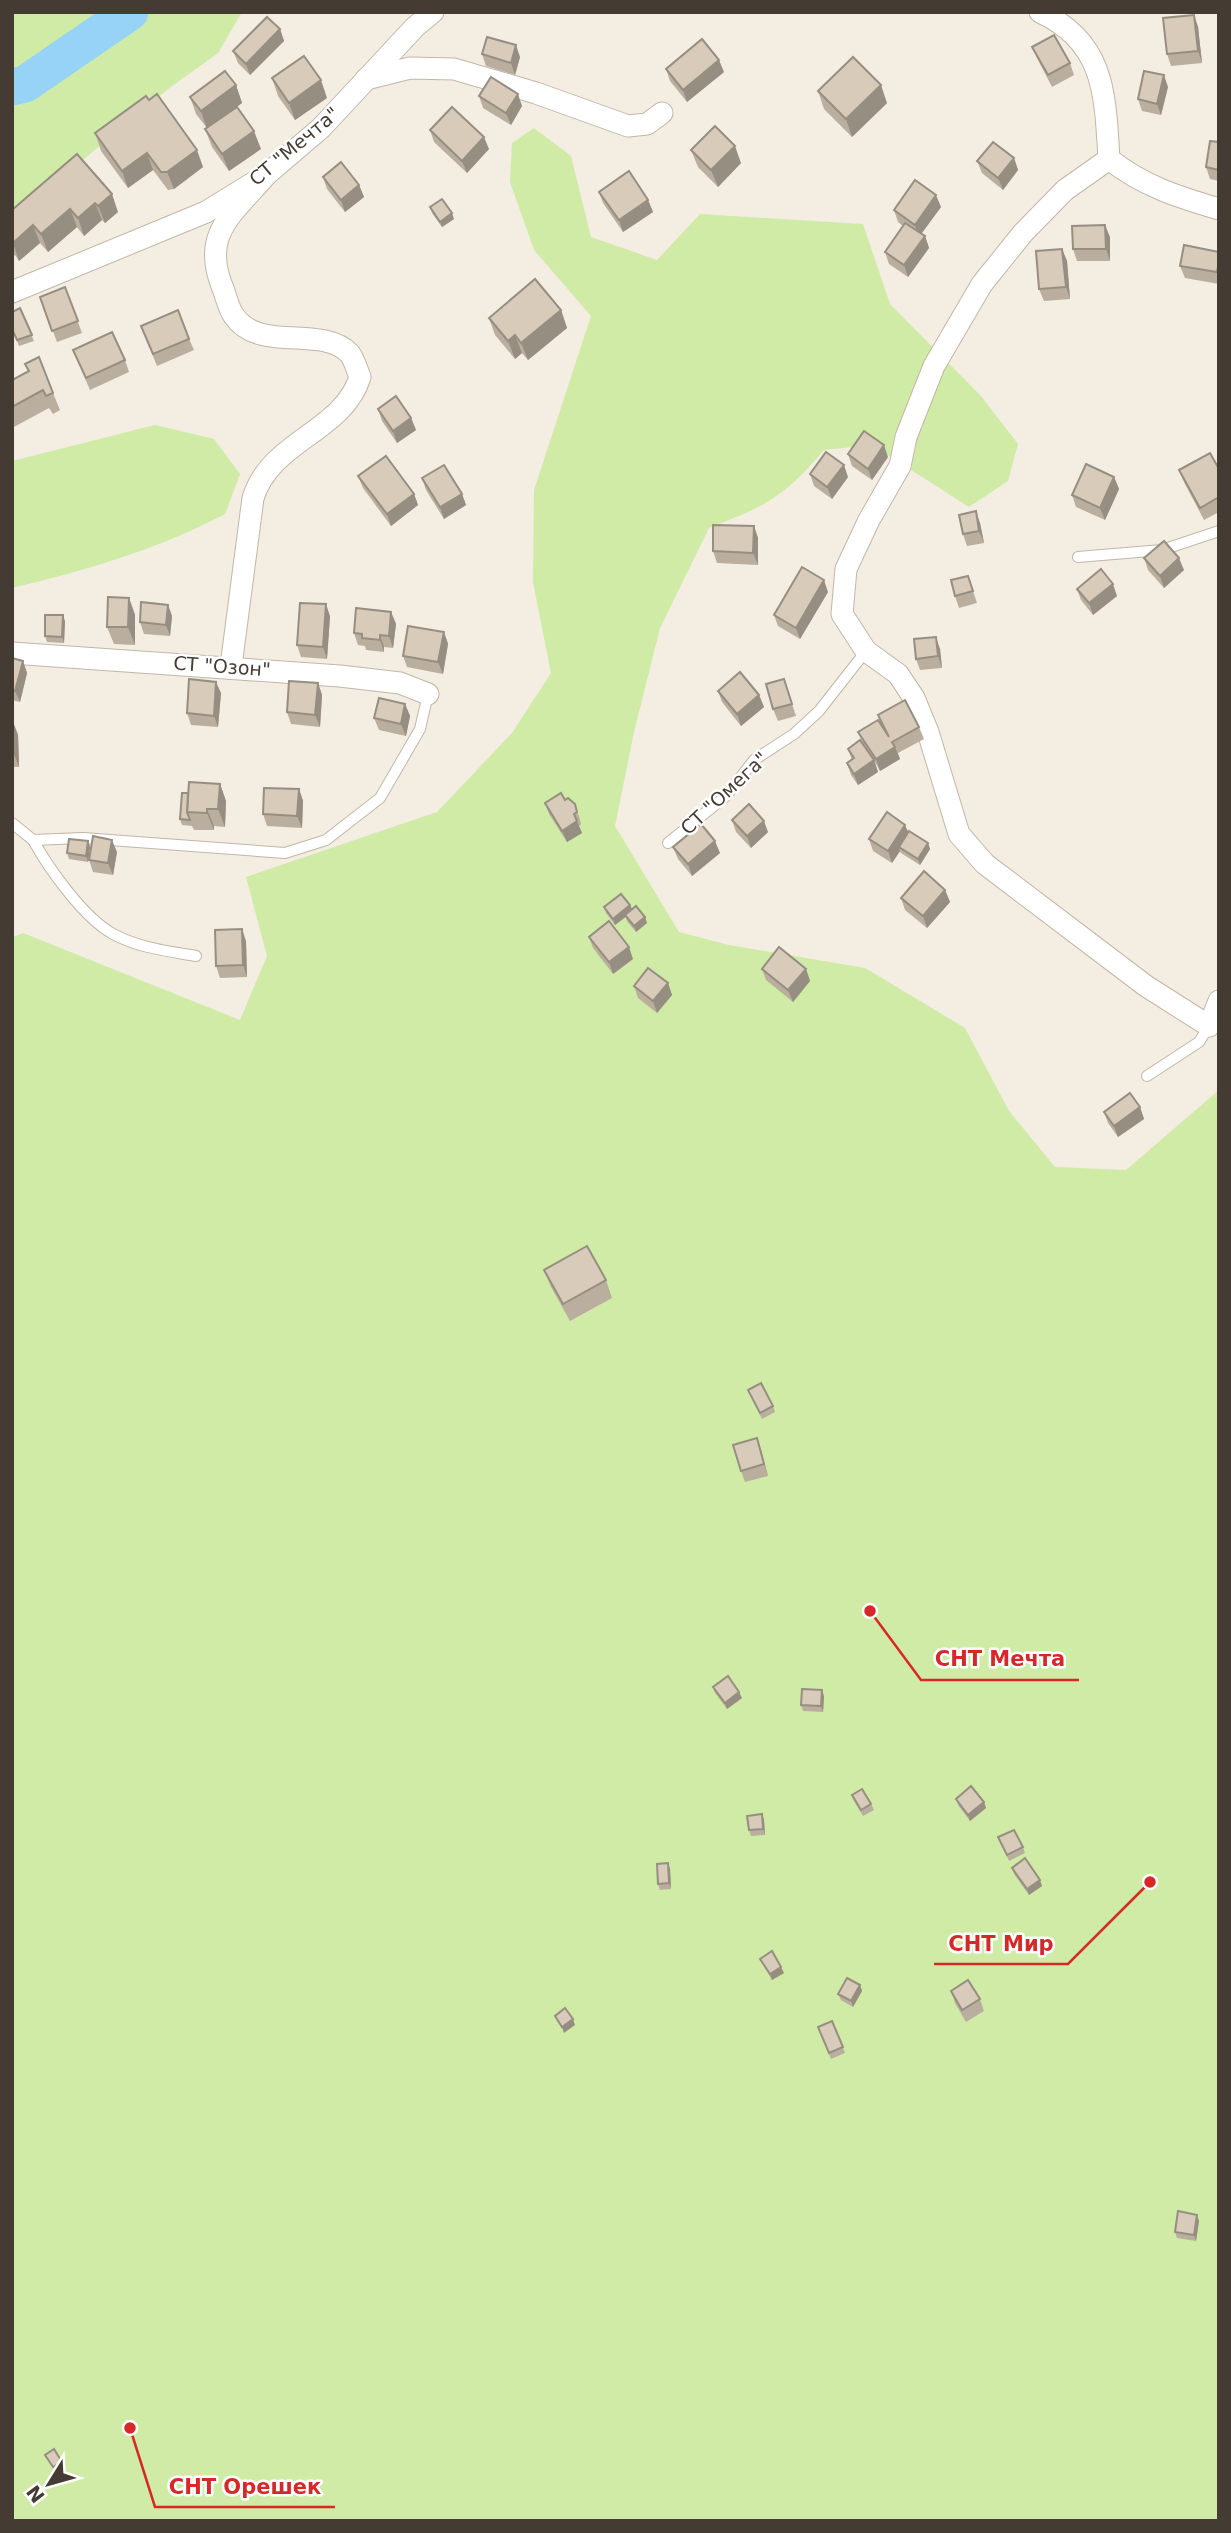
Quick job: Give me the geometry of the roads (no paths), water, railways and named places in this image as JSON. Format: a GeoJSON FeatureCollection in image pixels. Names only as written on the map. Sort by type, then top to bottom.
{"type":"FeatureCollection","features":[{"type":"Feature","properties":{"kind":"street","name":"СТ \"Мечта\""},"geometry":{"type":"LineString","coordinates":[[12,292],[206,212],[266,175],[321,128],[415,27],[433,12]]}},
{"type":"Feature","properties":{"kind":"street"},"geometry":{"type":"LineString","coordinates":[[1040,12],[1076,34],[1088,49],[1107,115],[1110,159],[1130,176],[1159,191],[1219,209]]}},
{"type":"Feature","properties":{"kind":"street"},"geometry":{"type":"LineString","coordinates":[[366,79],[410,68],[454,69],[536,93],[628,126],[647,124],[662,113]]}},
{"type":"Feature","properties":{"kind":"street"},"geometry":{"type":"LineString","coordinates":[[1110,159],[1065,190],[1023,233],[982,284],[934,366],[906,437],[900,466],[869,520],[846,569],[842,614],[866,651],[898,674],[914,698],[928,732],[959,834],[985,864],[1146,986],[1209,1026],[1219,1001]]}},
{"type":"Feature","properties":{"kind":"street"},"geometry":{"type":"LineString","coordinates":[[231,666],[253,498],[258,481],[284,450],[317,429],[340,409],[357,389],[360,377],[349,353],[332,342],[250,330],[234,316],[216,270],[213,251],[225,224],[266,175]]}},
{"type":"Feature","properties":{"kind":"street","name":"СТ \"Озон\""},"geometry":{"type":"LineString","coordinates":[[12,653],[231,666],[400,683],[428,694]]}},
{"type":"Feature","properties":{"kind":"lane"},"geometry":{"type":"LineString","coordinates":[[1078,557],[1162,550],[1219,531]]}},
{"type":"Feature","properties":{"kind":"lane","name":"СТ \"Омега\""},"geometry":{"type":"LineString","coordinates":[[668,844],[726,796],[754,760],[793,734],[819,711],[866,651]]}},
{"type":"Feature","properties":{"kind":"lane"},"geometry":{"type":"LineString","coordinates":[[33,840],[83,838],[285,853],[326,840],[380,798],[420,729],[428,694]]}},
{"type":"Feature","properties":{"kind":"lane"},"geometry":{"type":"LineString","coordinates":[[12,823],[33,840],[48,867],[111,933],[147,948],[196,956]]}},
{"type":"Feature","properties":{"kind":"lane"},"geometry":{"type":"LineString","coordinates":[[1147,1076],[1199,1042],[1209,1026]]}},
{"type":"Feature","properties":{"kind":"waterway"},"geometry":{"type":"LineString","coordinates":[[12,87],[25,84],[130,12]]}},
{"type":"Feature","properties":{"kind":"place","name":"СНТ Мечта"},"geometry":{"type":"Point","coordinates":[870,1611]}},
{"type":"Feature","properties":{"kind":"place","name":"СНТ Мир"},"geometry":{"type":"Point","coordinates":[1150,1882]}},
{"type":"Feature","properties":{"kind":"place","name":"СНТ Орешек"},"geometry":{"type":"Point","coordinates":[130,2428]}}]}
